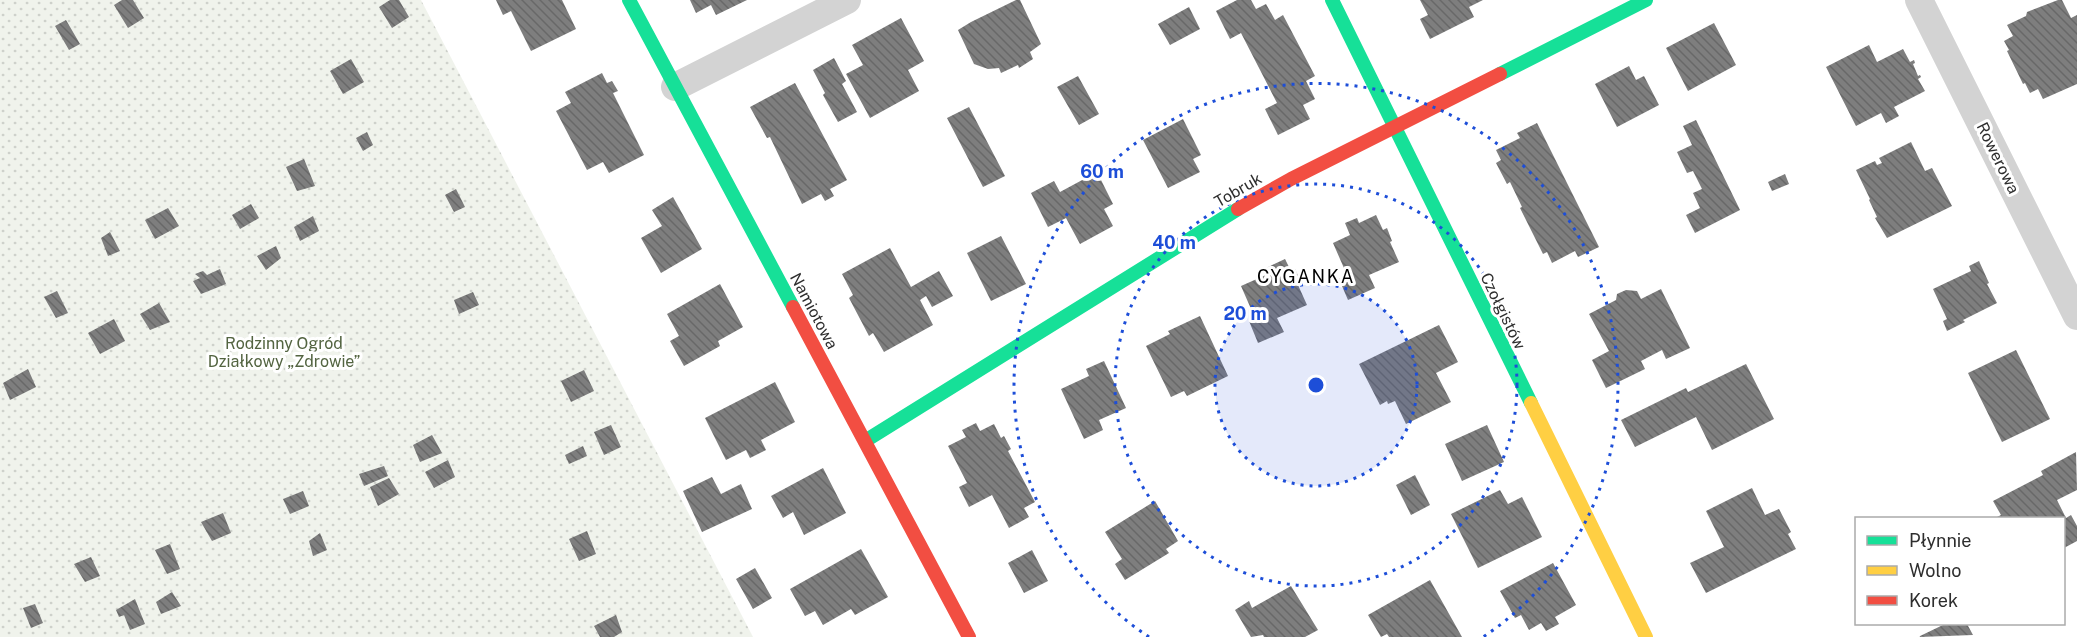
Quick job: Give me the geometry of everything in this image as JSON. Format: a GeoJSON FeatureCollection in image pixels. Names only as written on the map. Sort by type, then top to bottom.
{"type":"FeatureCollection","features":[{"type":"Feature","properties":{"kind":"street","name":"Namiotowa"},"geometry":{"type":"LineString","coordinates":[[629,0],[969,637]]}},
{"type":"Feature","properties":{"kind":"street"},"geometry":{"type":"LineString","coordinates":[[675,87],[847,0]]}},
{"type":"Feature","properties":{"kind":"street","name":"Czołgistów"},"geometry":{"type":"LineString","coordinates":[[1332,0],[1646,637]]}},
{"type":"Feature","properties":{"kind":"street","name":"Tobruk"},"geometry":{"type":"LineString","coordinates":[[865,441],[1223,217],[1291,179],[1646,0]]}},
{"type":"Feature","properties":{"kind":"street","name":"Rowerowa"},"geometry":{"type":"LineString","coordinates":[[1919,0],[2077,316]]}},
{"type":"Feature","properties":{"kind":"green space","name":"Rodzinny Ogród Działkowy „Zdrowie”"},"geometry":{"type":"Polygon","coordinates":[[[0,0],[421,0],[753,637],[0,637],[0,0]]]}},
{"type":"Feature","properties":{"kind":"building"},"geometry":{"type":"Polygon","coordinates":[[[122,0],[133,0],[144,18],[128,28],[114,5],[122,0]]]}},
{"type":"Feature","properties":{"kind":"building"},"geometry":{"type":"Polygon","coordinates":[[[390,0],[399,0],[409,17],[392,28],[379,7],[390,0]]]}},
{"type":"Feature","properties":{"kind":"building"},"geometry":{"type":"Polygon","coordinates":[[[496,0],[562,0],[576,29],[531,51],[511,11],[503,15],[496,0]]]}},
{"type":"Feature","properties":{"kind":"building"},"geometry":{"type":"Polygon","coordinates":[[[690,0],[747,0],[716,15],[711,5],[696,13],[690,0]]]}},
{"type":"Feature","properties":{"kind":"building"},"geometry":{"type":"Polygon","coordinates":[[[1020,0],[1041,44],[1030,52],[1033,59],[1019,68],[1018,65],[1001,73],[999,68],[988,69],[974,64],[958,30],[1020,0]]]}},
{"type":"Feature","properties":{"kind":"building"},"geometry":{"type":"Polygon","coordinates":[[[1237,0],[1251,0],[1256,9],[1266,4],[1275,20],[1283,15],[1315,76],[1306,81],[1315,99],[1303,105],[1310,119],[1278,135],[1265,109],[1277,103],[1241,33],[1230,39],[1216,11],[1237,0]]]}},
{"type":"Feature","properties":{"kind":"building"},"geometry":{"type":"Polygon","coordinates":[[[1420,0],[1483,0],[1469,7],[1474,17],[1430,39],[1420,19],[1428,15],[1420,0]]]}},
{"type":"Feature","properties":{"kind":"building"},"geometry":{"type":"Polygon","coordinates":[[[2062,0],[2071,18],[2077,15],[2077,84],[2043,99],[2038,89],[2030,93],[2025,83],[2023,84],[2004,41],[2013,36],[2007,25],[2026,16],[2027,12],[2062,0]]]}},
{"type":"Feature","properties":{"kind":"building"},"geometry":{"type":"Polygon","coordinates":[[[1189,7],[1200,29],[1170,45],[1158,24],[1189,7]]]}},
{"type":"Feature","properties":{"kind":"building"},"geometry":{"type":"Polygon","coordinates":[[[901,18],[924,61],[908,70],[919,91],[870,118],[846,74],[863,65],[852,45],[901,18]]]}},
{"type":"Feature","properties":{"kind":"building"},"geometry":{"type":"Polygon","coordinates":[[[66,20],[80,44],[69,50],[55,26],[66,20]]]}},
{"type":"Feature","properties":{"kind":"building"},"geometry":{"type":"Polygon","coordinates":[[[1714,23],[1736,65],[1688,91],[1666,48],[1714,23]]]}},
{"type":"Feature","properties":{"kind":"building"},"geometry":{"type":"Polygon","coordinates":[[[1869,45],[1877,62],[1903,49],[1910,62],[1914,60],[1913,64],[1918,76],[1921,77],[1918,79],[1925,91],[1894,107],[1899,116],[1886,123],[1881,113],[1856,126],[1826,67],[1869,45]]]}},
{"type":"Feature","properties":{"kind":"building"},"geometry":{"type":"Polygon","coordinates":[[[834,58],[846,81],[842,84],[857,112],[838,122],[823,95],[825,93],[813,70],[834,58]]]}},
{"type":"Feature","properties":{"kind":"building"},"geometry":{"type":"Polygon","coordinates":[[[351,59],[364,82],[343,94],[330,71],[351,59]]]}},
{"type":"Feature","properties":{"kind":"building"},"geometry":{"type":"Polygon","coordinates":[[[1629,66],[1636,80],[1644,76],[1659,105],[1617,127],[1595,84],[1629,66]]]}},
{"type":"Feature","properties":{"kind":"building"},"geometry":{"type":"Polygon","coordinates":[[[602,73],[607,83],[612,81],[618,91],[613,93],[644,155],[609,173],[603,162],[587,170],[556,111],[571,103],[565,92],[602,73]]]}},
{"type":"Feature","properties":{"kind":"building"},"geometry":{"type":"Polygon","coordinates":[[[1078,76],[1099,114],[1079,125],[1057,87],[1078,76]]]}},
{"type":"Feature","properties":{"kind":"building"},"geometry":{"type":"Polygon","coordinates":[[[795,83],[847,180],[830,189],[834,196],[825,201],[821,194],[802,204],[770,137],[767,138],[750,107],[795,83]]]}},
{"type":"Feature","properties":{"kind":"building"},"geometry":{"type":"Polygon","coordinates":[[[969,107],[1005,176],[983,187],[947,118],[969,107]]]}},
{"type":"Feature","properties":{"kind":"building"},"geometry":{"type":"Polygon","coordinates":[[[1183,119],[1201,155],[1193,159],[1200,172],[1168,188],[1143,140],[1183,119]]]}},
{"type":"Feature","properties":{"kind":"building"},"geometry":{"type":"Polygon","coordinates":[[[1696,120],[1740,210],[1695,233],[1686,215],[1700,208],[1693,193],[1702,189],[1693,171],[1687,173],[1677,152],[1692,145],[1683,126],[1696,120]]]}},
{"type":"Feature","properties":{"kind":"building"},"geometry":{"type":"Polygon","coordinates":[[[1537,123],[1599,247],[1578,257],[1575,251],[1552,263],[1547,252],[1543,254],[1510,182],[1507,184],[1496,163],[1501,160],[1496,150],[1520,138],[1517,133],[1537,123]]]}},
{"type":"Feature","properties":{"kind":"building"},"geometry":{"type":"Polygon","coordinates":[[[367,132],[373,145],[363,151],[356,138],[367,132]]]}},
{"type":"Feature","properties":{"kind":"building"},"geometry":{"type":"Polygon","coordinates":[[[1911,142],[1925,171],[1932,168],[1952,206],[1887,238],[1875,218],[1877,217],[1870,199],[1856,170],[1875,161],[1877,165],[1882,163],[1879,158],[1911,142]]]}},
{"type":"Feature","properties":{"kind":"building"},"geometry":{"type":"Polygon","coordinates":[[[304,159],[315,186],[297,191],[286,167],[304,159]]]}},
{"type":"Feature","properties":{"kind":"building"},"geometry":{"type":"Polygon","coordinates":[[[1097,172],[1113,204],[1104,209],[1113,226],[1080,244],[1066,218],[1048,227],[1031,193],[1054,181],[1060,192],[1097,172]]]}},
{"type":"Feature","properties":{"kind":"building"},"geometry":{"type":"Polygon","coordinates":[[[1785,174],[1789,184],[1772,191],[1768,182],[1785,174]]]}},
{"type":"Feature","properties":{"kind":"building"},"geometry":{"type":"Polygon","coordinates":[[[456,189],[465,207],[454,212],[445,195],[456,189]]]}},
{"type":"Feature","properties":{"kind":"building"},"geometry":{"type":"Polygon","coordinates":[[[673,197],[702,249],[661,273],[641,238],[662,226],[652,210],[673,197]]]}},
{"type":"Feature","properties":{"kind":"building"},"geometry":{"type":"Polygon","coordinates":[[[251,204],[259,218],[240,229],[232,215],[251,204]]]}},
{"type":"Feature","properties":{"kind":"building"},"geometry":{"type":"Polygon","coordinates":[[[168,208],[179,226],[155,239],[145,220],[168,208]]]}},
{"type":"Feature","properties":{"kind":"building"},"geometry":{"type":"Polygon","coordinates":[[[1376,215],[1383,230],[1387,228],[1392,241],[1390,242],[1399,262],[1369,275],[1375,288],[1348,300],[1339,279],[1347,275],[1333,243],[1350,235],[1345,223],[1357,218],[1359,223],[1376,215]]]}},
{"type":"Feature","properties":{"kind":"building"},"geometry":{"type":"Polygon","coordinates":[[[313,216],[319,231],[300,241],[294,227],[313,216]]]}},
{"type":"Feature","properties":{"kind":"building"},"geometry":{"type":"Polygon","coordinates":[[[110,232],[120,251],[108,256],[101,238],[110,232]]]}},
{"type":"Feature","properties":{"kind":"building"},"geometry":{"type":"Polygon","coordinates":[[[1001,236],[1026,284],[991,301],[967,253],[1001,236]]]}},
{"type":"Feature","properties":{"kind":"building"},"geometry":{"type":"Polygon","coordinates":[[[276,246],[281,258],[266,270],[257,256],[276,246]]]}},
{"type":"Feature","properties":{"kind":"building"},"geometry":{"type":"Polygon","coordinates":[[[890,248],[911,287],[939,271],[953,296],[932,307],[926,296],[920,300],[933,325],[884,352],[873,333],[869,336],[849,298],[853,295],[842,274],[890,248]]]}},
{"type":"Feature","properties":{"kind":"building"},"geometry":{"type":"Polygon","coordinates":[[[1285,259],[1291,271],[1295,269],[1302,284],[1298,285],[1307,305],[1277,318],[1284,332],[1258,343],[1249,321],[1255,318],[1241,286],[1268,274],[1266,268],[1285,259]]]}},
{"type":"Feature","properties":{"kind":"building"},"geometry":{"type":"Polygon","coordinates":[[[1979,261],[1997,303],[1947,331],[1943,321],[1947,319],[1933,289],[1971,271],[1969,266],[1979,261]]]}},
{"type":"Feature","properties":{"kind":"building"},"geometry":{"type":"Polygon","coordinates":[[[220,269],[226,284],[201,294],[193,281],[200,278],[195,274],[203,271],[207,275],[220,269]]]}},
{"type":"Feature","properties":{"kind":"building"},"geometry":{"type":"Polygon","coordinates":[[[720,284],[743,327],[718,341],[720,346],[684,366],[670,341],[679,336],[667,314],[720,284]]]}},
{"type":"Feature","properties":{"kind":"building"},"geometry":{"type":"Polygon","coordinates":[[[1661,289],[1690,348],[1666,359],[1662,350],[1641,361],[1645,369],[1606,388],[1592,360],[1609,351],[1589,314],[1616,300],[1617,294],[1626,290],[1637,291],[1641,299],[1661,289]]]}},
{"type":"Feature","properties":{"kind":"building"},"geometry":{"type":"Polygon","coordinates":[[[57,291],[68,313],[56,318],[44,297],[57,291]]]}},
{"type":"Feature","properties":{"kind":"building"},"geometry":{"type":"Polygon","coordinates":[[[473,292],[479,305],[459,314],[454,300],[473,292]]]}},
{"type":"Feature","properties":{"kind":"building"},"geometry":{"type":"Polygon","coordinates":[[[159,303],[170,322],[150,330],[140,314],[159,303]]]}},
{"type":"Feature","properties":{"kind":"building"},"geometry":{"type":"Polygon","coordinates":[[[1200,316],[1228,376],[1187,396],[1184,391],[1171,397],[1146,346],[1170,334],[1168,331],[1200,316]]]}},
{"type":"Feature","properties":{"kind":"building"},"geometry":{"type":"Polygon","coordinates":[[[114,319],[125,341],[100,354],[88,333],[114,319]]]}},
{"type":"Feature","properties":{"kind":"building"},"geometry":{"type":"Polygon","coordinates":[[[1439,325],[1458,362],[1436,373],[1451,402],[1406,424],[1395,401],[1388,404],[1387,401],[1380,405],[1359,364],[1439,325]]]}},
{"type":"Feature","properties":{"kind":"building"},"geometry":{"type":"Polygon","coordinates":[[[2016,350],[2050,419],[2002,442],[1968,373],[2016,350]]]}},
{"type":"Feature","properties":{"kind":"building"},"geometry":{"type":"Polygon","coordinates":[[[1104,361],[1126,408],[1099,420],[1103,430],[1084,439],[1061,389],[1089,376],[1086,369],[1104,361]]]}},
{"type":"Feature","properties":{"kind":"building"},"geometry":{"type":"Polygon","coordinates":[[[1746,364],[1774,419],[1712,450],[1696,417],[1635,447],[1621,420],[1686,388],[1688,392],[1746,364]]]}},
{"type":"Feature","properties":{"kind":"building"},"geometry":{"type":"Polygon","coordinates":[[[28,369],[36,387],[10,400],[3,383],[28,369]]]}},
{"type":"Feature","properties":{"kind":"building"},"geometry":{"type":"Polygon","coordinates":[[[584,370],[594,391],[571,402],[561,381],[584,370]]]}},
{"type":"Feature","properties":{"kind":"building"},"geometry":{"type":"Polygon","coordinates":[[[775,382],[795,422],[761,440],[766,450],[750,458],[746,450],[726,460],[705,418],[775,382]]]}},
{"type":"Feature","properties":{"kind":"building"},"geometry":{"type":"Polygon","coordinates":[[[976,423],[980,431],[994,424],[1001,438],[1004,436],[1011,449],[1008,451],[1035,502],[1024,508],[1029,517],[1009,528],[992,495],[969,507],[959,487],[967,483],[948,446],[966,437],[962,430],[976,423]]]}},
{"type":"Feature","properties":{"kind":"building"},"geometry":{"type":"Polygon","coordinates":[[[611,425],[621,447],[604,455],[594,432],[611,425]]]}},
{"type":"Feature","properties":{"kind":"building"},"geometry":{"type":"Polygon","coordinates":[[[1487,425],[1504,462],[1462,481],[1445,444],[1487,425]]]}},
{"type":"Feature","properties":{"kind":"building"},"geometry":{"type":"Polygon","coordinates":[[[432,435],[442,453],[420,462],[413,445],[432,435]]]}},
{"type":"Feature","properties":{"kind":"building"},"geometry":{"type":"Polygon","coordinates":[[[583,446],[587,456],[569,464],[565,455],[583,446]]]}},
{"type":"Feature","properties":{"kind":"building"},"geometry":{"type":"Polygon","coordinates":[[[2076,452],[2077,490],[2057,500],[2066,518],[2071,515],[2077,526],[2077,541],[2065,547],[2065,517],[1997,517],[2001,515],[1993,501],[2043,475],[2041,471],[2076,452]]]}},
{"type":"Feature","properties":{"kind":"building"},"geometry":{"type":"Polygon","coordinates":[[[448,460],[455,477],[434,488],[425,472],[448,460]]]}},
{"type":"Feature","properties":{"kind":"building"},"geometry":{"type":"Polygon","coordinates":[[[384,466],[388,476],[364,486],[359,474],[384,466]]]}},
{"type":"Feature","properties":{"kind":"building"},"geometry":{"type":"Polygon","coordinates":[[[823,468],[846,513],[804,535],[793,512],[783,518],[771,496],[823,468]]]}},
{"type":"Feature","properties":{"kind":"building"},"geometry":{"type":"Polygon","coordinates":[[[1415,475],[1430,505],[1411,515],[1396,485],[1415,475]]]}},
{"type":"Feature","properties":{"kind":"building"},"geometry":{"type":"Polygon","coordinates":[[[712,477],[721,494],[741,484],[752,509],[702,532],[683,491],[712,477]]]}},
{"type":"Feature","properties":{"kind":"building"},"geometry":{"type":"Polygon","coordinates":[[[389,478],[399,494],[378,506],[370,487],[389,478]]]}},
{"type":"Feature","properties":{"kind":"building"},"geometry":{"type":"Polygon","coordinates":[[[1752,488],[1765,515],[1779,509],[1791,532],[1788,534],[1796,549],[1706,593],[1690,563],[1724,547],[1706,511],[1752,488]]]}},
{"type":"Feature","properties":{"kind":"building"},"geometry":{"type":"Polygon","coordinates":[[[1500,490],[1508,504],[1522,497],[1542,537],[1478,568],[1451,514],[1500,490]]]}},
{"type":"Feature","properties":{"kind":"building"},"geometry":{"type":"Polygon","coordinates":[[[303,491],[309,506],[290,514],[283,499],[303,491]]]}},
{"type":"Feature","properties":{"kind":"building"},"geometry":{"type":"Polygon","coordinates":[[[1155,501],[1178,541],[1166,549],[1169,553],[1125,580],[1115,564],[1122,559],[1105,532],[1155,501]]]}},
{"type":"Feature","properties":{"kind":"building"},"geometry":{"type":"Polygon","coordinates":[[[223,513],[231,533],[212,541],[201,522],[223,513]]]}},
{"type":"Feature","properties":{"kind":"building"},"geometry":{"type":"Polygon","coordinates":[[[587,531],[596,554],[579,561],[569,539],[587,531]]]}},
{"type":"Feature","properties":{"kind":"building"},"geometry":{"type":"Polygon","coordinates":[[[320,533],[327,550],[313,556],[309,541],[320,533]]]}},
{"type":"Feature","properties":{"kind":"building"},"geometry":{"type":"Polygon","coordinates":[[[170,544],[180,569],[167,574],[155,550],[170,544]]]}},
{"type":"Feature","properties":{"kind":"building"},"geometry":{"type":"Polygon","coordinates":[[[861,549],[888,597],[855,615],[851,609],[823,625],[815,611],[805,616],[790,589],[861,549]]]}},
{"type":"Feature","properties":{"kind":"building"},"geometry":{"type":"Polygon","coordinates":[[[1032,550],[1048,581],[1024,593],[1008,563],[1032,550]]]}},
{"type":"Feature","properties":{"kind":"building"},"geometry":{"type":"Polygon","coordinates":[[[91,557],[100,576],[85,582],[74,564],[91,557]]]}},
{"type":"Feature","properties":{"kind":"building"},"geometry":{"type":"Polygon","coordinates":[[[1553,563],[1576,605],[1555,617],[1559,624],[1546,631],[1541,623],[1529,630],[1521,615],[1515,618],[1500,591],[1553,563]]]}},
{"type":"Feature","properties":{"kind":"building"},"geometry":{"type":"Polygon","coordinates":[[[755,568],[772,598],[753,609],[736,579],[755,568]]]}},
{"type":"Feature","properties":{"kind":"building"},"geometry":{"type":"Polygon","coordinates":[[[1430,580],[1462,637],[1389,637],[1387,634],[1381,637],[1368,615],[1430,580]]]}},
{"type":"Feature","properties":{"kind":"building"},"geometry":{"type":"Polygon","coordinates":[[[1291,586],[1318,630],[1305,637],[1264,637],[1263,635],[1251,637],[1235,610],[1249,601],[1252,608],[1291,586]]]}},
{"type":"Feature","properties":{"kind":"building"},"geometry":{"type":"Polygon","coordinates":[[[172,592],[181,606],[161,614],[156,602],[172,592]]]}},
{"type":"Feature","properties":{"kind":"building"},"geometry":{"type":"Polygon","coordinates":[[[135,599],[145,624],[130,630],[124,615],[119,617],[116,610],[135,599]]]}},
{"type":"Feature","properties":{"kind":"building"},"geometry":{"type":"Polygon","coordinates":[[[35,604],[43,623],[31,628],[23,608],[35,604]]]}},
{"type":"Feature","properties":{"kind":"building"},"geometry":{"type":"Polygon","coordinates":[[[616,615],[622,632],[614,637],[600,637],[594,626],[616,615]]]}},
{"type":"Feature","properties":{"kind":"building"},"geometry":{"type":"Polygon","coordinates":[[[1943,625],[1968,625],[1973,635],[1918,637],[1943,625]]]}},
{"type":"Feature","properties":{"kind":"traffic: fast"},"geometry":{"type":"LineString","coordinates":[[629,0],[793,307]]}},
{"type":"Feature","properties":{"kind":"traffic: fast"},"geometry":{"type":"LineString","coordinates":[[1332,0],[1531,403]]}},
{"type":"Feature","properties":{"kind":"traffic: fast"},"geometry":{"type":"LineString","coordinates":[[1500,74],[1646,0]]}},
{"type":"Feature","properties":{"kind":"traffic: fast"},"geometry":{"type":"LineString","coordinates":[[865,441],[1238,209]]}},
{"type":"Feature","properties":{"kind":"traffic: slow"},"geometry":{"type":"LineString","coordinates":[[1531,403],[1646,637]]}},
{"type":"Feature","properties":{"kind":"traffic: jam"},"geometry":{"type":"LineString","coordinates":[[1238,209],[1291,179],[1500,74]]}},
{"type":"Feature","properties":{"kind":"traffic: jam"},"geometry":{"type":"LineString","coordinates":[[793,307],[969,637]]}},
{"type":"Feature","properties":{"kind":"district","name":"CYGANKA"},"geometry":{"type":"Point","coordinates":[1306,276]}}]}
